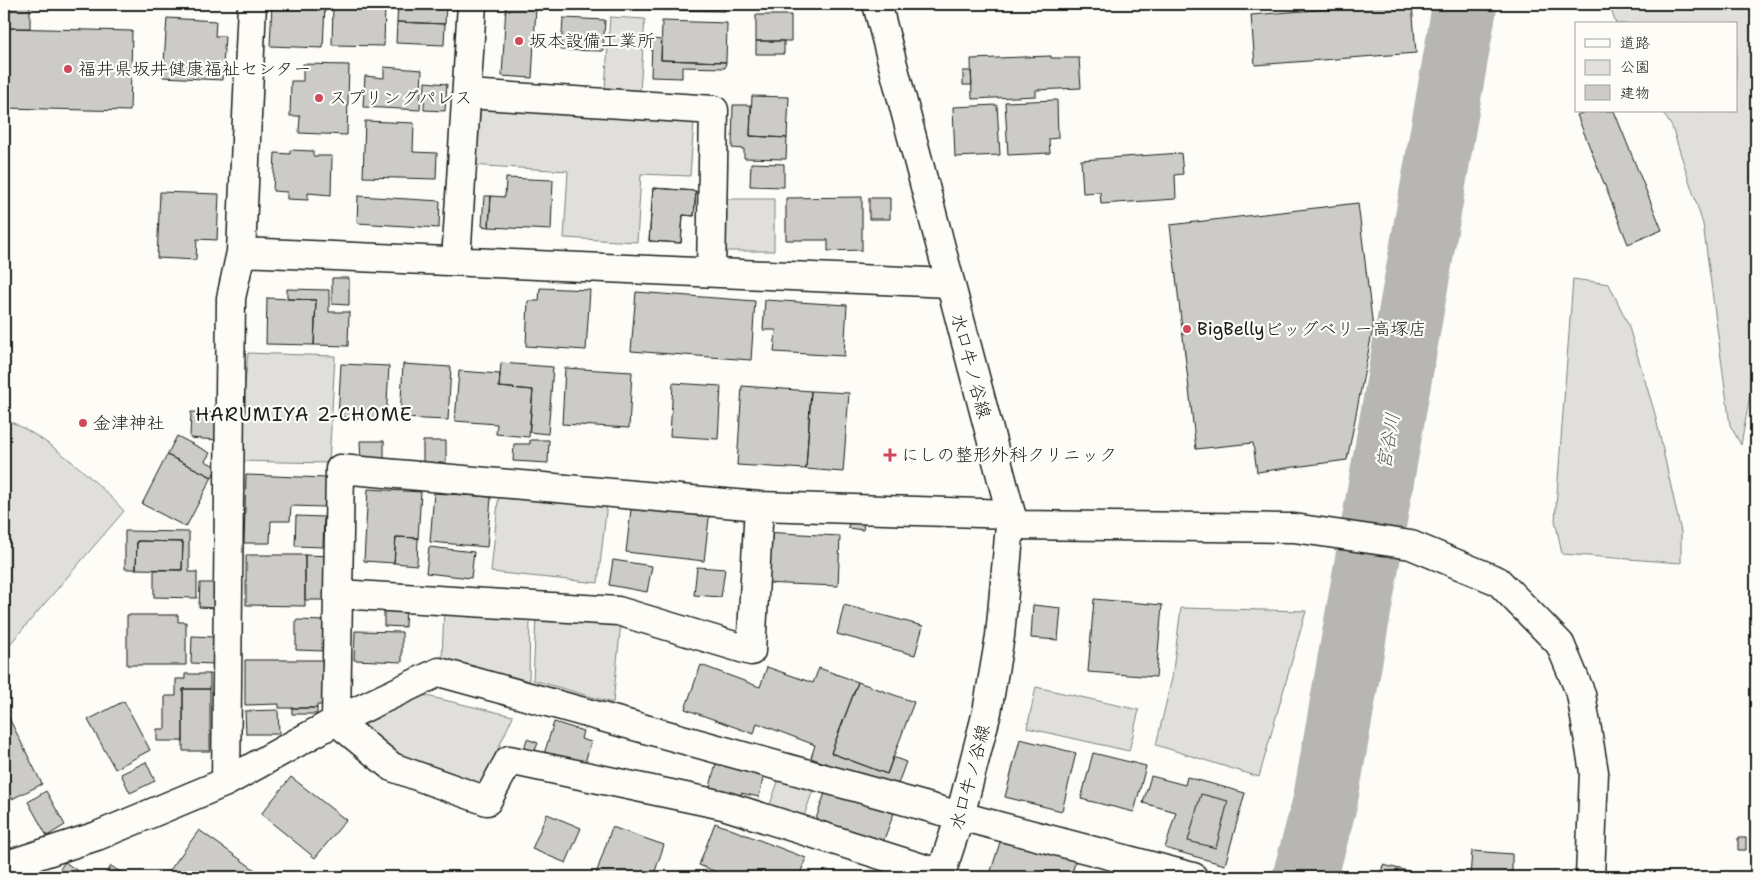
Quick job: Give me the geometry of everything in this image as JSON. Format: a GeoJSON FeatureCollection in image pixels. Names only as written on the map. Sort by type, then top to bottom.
{"type":"FeatureCollection","features":[{"type":"Feature","properties":{"kind":"street"},"geometry":{"type":"LineString","coordinates":[[226,782],[231,298],[241,252],[252,4]]}},
{"type":"Feature","properties":{"kind":"street"},"geometry":{"type":"LineString","coordinates":[[456,261],[468,94],[472,4]]}},
{"type":"Feature","properties":{"kind":"street","name":"水口牛ノ谷線"},"geometry":{"type":"LineString","coordinates":[[877,4],[1011,520],[997,655],[987,712],[960,816],[941,876]]}},
{"type":"Feature","properties":{"kind":"street"},"geometry":{"type":"LineString","coordinates":[[468,94],[714,110],[711,272]]}},
{"type":"Feature","properties":{"kind":"street"},"geometry":{"type":"LineString","coordinates":[[241,252],[949,282]]}},
{"type":"Feature","properties":{"kind":"street"},"geometry":{"type":"LineString","coordinates":[[336,721],[340,469],[759,506],[1011,520],[1294,528],[1411,545],[1498,582],[1560,644],[1581,694],[1594,772],[1590,877]]}},
{"type":"Feature","properties":{"kind":"street"},"geometry":{"type":"LineString","coordinates":[[338,594],[618,611],[751,651],[759,506]]}},
{"type":"Feature","properties":{"kind":"street"},"geometry":{"type":"LineString","coordinates":[[4,866],[98,836],[226,782],[336,721],[438,672],[960,816],[1192,877]]}},
{"type":"Feature","properties":{"kind":"street"},"geometry":{"type":"LineString","coordinates":[[336,721],[392,767],[487,801],[509,760],[723,805],[941,876]]}},
{"type":"Feature","properties":{"kind":"green space"},"geometry":{"type":"Polygon","coordinates":[[[1609,4],[1756,4],[1756,362],[1741,445],[1730,425],[1703,224],[1672,127],[1663,112],[1738,112],[1738,22],[1615,22],[1609,4]]]}},
{"type":"Feature","properties":{"kind":"green space"},"geometry":{"type":"Polygon","coordinates":[[[610,17],[645,19],[640,91],[605,88],[610,17]]]}},
{"type":"Feature","properties":{"kind":"green space"},"geometry":{"type":"Polygon","coordinates":[[[474,108],[694,121],[690,176],[641,174],[637,242],[564,238],[568,171],[470,165],[474,108]]]}},
{"type":"Feature","properties":{"kind":"green space"},"geometry":{"type":"Polygon","coordinates":[[[725,199],[774,199],[774,251],[724,251],[725,199]]]}},
{"type":"Feature","properties":{"kind":"green space"},"geometry":{"type":"Polygon","coordinates":[[[1573,279],[1609,284],[1628,324],[1655,414],[1681,532],[1681,563],[1562,554],[1555,520],[1573,279]]]}},
{"type":"Feature","properties":{"kind":"green space"},"geometry":{"type":"Polygon","coordinates":[[[248,353],[335,356],[329,463],[234,461],[234,392],[245,384],[248,353]]]}},
{"type":"Feature","properties":{"kind":"green space"},"geometry":{"type":"Polygon","coordinates":[[[4,419],[36,435],[52,446],[84,472],[124,511],[4,651],[4,419]]]}},
{"type":"Feature","properties":{"kind":"green space"},"geometry":{"type":"Polygon","coordinates":[[[499,492],[607,503],[598,583],[491,572],[499,492]]]}},
{"type":"Feature","properties":{"kind":"green space"},"geometry":{"type":"Polygon","coordinates":[[[444,608],[530,614],[529,682],[442,659],[444,608]]]}},
{"type":"Feature","properties":{"kind":"green space"},"geometry":{"type":"Polygon","coordinates":[[[1181,608],[1306,611],[1259,777],[1156,745],[1172,678],[1181,608]]]}},
{"type":"Feature","properties":{"kind":"green space"},"geometry":{"type":"Polygon","coordinates":[[[536,615],[621,622],[613,703],[533,680],[536,615]]]}},
{"type":"Feature","properties":{"kind":"green space"},"geometry":{"type":"Polygon","coordinates":[[[1036,687],[1139,710],[1129,751],[1027,728],[1036,687]]]}},
{"type":"Feature","properties":{"kind":"green space"},"geometry":{"type":"Polygon","coordinates":[[[418,694],[513,716],[478,793],[411,768],[360,728],[418,694]]]}},
{"type":"Feature","properties":{"kind":"green space"},"geometry":{"type":"Polygon","coordinates":[[[780,776],[814,787],[803,819],[769,807],[780,776]]]}},
{"type":"Feature","properties":{"kind":"building"},"geometry":{"type":"Polygon","coordinates":[[[4,4],[30,4],[30,28],[4,28],[4,4]]]}},
{"type":"Feature","properties":{"kind":"building"},"geometry":{"type":"Polygon","coordinates":[[[272,4],[325,4],[323,48],[270,46],[272,4]]]}},
{"type":"Feature","properties":{"kind":"building"},"geometry":{"type":"Polygon","coordinates":[[[333,4],[385,4],[384,46],[332,45],[333,4]]]}},
{"type":"Feature","properties":{"kind":"building"},"geometry":{"type":"Polygon","coordinates":[[[398,4],[446,4],[445,24],[397,22],[398,4]]]}},
{"type":"Feature","properties":{"kind":"building"},"geometry":{"type":"Polygon","coordinates":[[[632,4],[672,4],[671,10],[632,9],[632,4]]]}},
{"type":"Feature","properties":{"kind":"building"},"geometry":{"type":"Polygon","coordinates":[[[677,4],[725,4],[725,11],[676,10],[677,4]]]}},
{"type":"Feature","properties":{"kind":"building"},"geometry":{"type":"Polygon","coordinates":[[[1412,4],[1416,53],[1255,65],[1251,15],[1412,4]]]}},
{"type":"Feature","properties":{"kind":"building","name":"坂本設備工業所"},"geometry":{"type":"Polygon","coordinates":[[[506,5],[536,7],[532,78],[502,76],[506,5]]]}},
{"type":"Feature","properties":{"kind":"building"},"geometry":{"type":"Polygon","coordinates":[[[756,15],[791,15],[791,41],[756,41],[756,15]]]}},
{"type":"Feature","properties":{"kind":"building"},"geometry":{"type":"Polygon","coordinates":[[[167,18],[216,21],[215,36],[225,36],[222,80],[163,77],[167,18]]]}},
{"type":"Feature","properties":{"kind":"building"},"geometry":{"type":"Polygon","coordinates":[[[563,18],[605,20],[603,51],[561,50],[563,18]]]}},
{"type":"Feature","properties":{"kind":"building"},"geometry":{"type":"Polygon","coordinates":[[[662,21],[727,23],[726,62],[661,60],[662,21]]]}},
{"type":"Feature","properties":{"kind":"building"},"geometry":{"type":"Polygon","coordinates":[[[397,22],[445,24],[444,45],[396,43],[397,22]]]}},
{"type":"Feature","properties":{"kind":"building","name":"福井県坂井健康福祉センター"},"geometry":{"type":"Polygon","coordinates":[[[4,28],[132,31],[130,111],[4,108],[4,28]]]}},
{"type":"Feature","properties":{"kind":"building"},"geometry":{"type":"Polygon","coordinates":[[[652,39],[662,40],[661,60],[726,62],[725,68],[682,67],[682,78],[651,77],[652,39]]]}},
{"type":"Feature","properties":{"kind":"building"},"geometry":{"type":"Polygon","coordinates":[[[756,41],[784,41],[784,54],[756,54],[756,41]]]}},
{"type":"Feature","properties":{"kind":"building"},"geometry":{"type":"Polygon","coordinates":[[[1051,56],[1051,58],[1079,58],[1081,88],[1036,90],[1036,96],[972,99],[971,59],[1051,56]]]}},
{"type":"Feature","properties":{"kind":"building","name":"スプリングパレス"},"geometry":{"type":"Polygon","coordinates":[[[303,64],[349,65],[347,135],[299,133],[300,116],[290,116],[291,81],[303,81],[303,64]]]}},
{"type":"Feature","properties":{"kind":"building"},"geometry":{"type":"Polygon","coordinates":[[[384,67],[422,70],[420,110],[363,107],[365,76],[384,78],[384,67]]]}},
{"type":"Feature","properties":{"kind":"building"},"geometry":{"type":"Polygon","coordinates":[[[963,71],[971,71],[972,85],[963,85],[963,71]]]}},
{"type":"Feature","properties":{"kind":"building"},"geometry":{"type":"Polygon","coordinates":[[[425,82],[447,84],[445,111],[424,110],[425,82]]]}},
{"type":"Feature","properties":{"kind":"building"},"geometry":{"type":"Polygon","coordinates":[[[752,96],[789,97],[787,138],[750,136],[752,96]]]}},
{"type":"Feature","properties":{"kind":"building"},"geometry":{"type":"Polygon","coordinates":[[[1057,100],[1058,138],[1049,139],[1050,153],[1008,155],[1005,102],[1057,100]]]}},
{"type":"Feature","properties":{"kind":"building"},"geometry":{"type":"Polygon","coordinates":[[[733,105],[751,105],[750,136],[787,138],[786,159],[744,158],[744,149],[732,148],[733,105]]]}},
{"type":"Feature","properties":{"kind":"building"},"geometry":{"type":"Polygon","coordinates":[[[997,105],[1000,155],[955,157],[953,107],[997,105]]]}},
{"type":"Feature","properties":{"kind":"building"},"geometry":{"type":"Polygon","coordinates":[[[1584,112],[1614,112],[1662,230],[1628,244],[1577,115],[1584,112]]]}},
{"type":"Feature","properties":{"kind":"building"},"geometry":{"type":"Polygon","coordinates":[[[365,121],[414,123],[413,152],[437,153],[436,179],[363,177],[365,121]]]}},
{"type":"Feature","properties":{"kind":"building"},"geometry":{"type":"Polygon","coordinates":[[[290,150],[313,151],[313,156],[332,156],[331,195],[308,193],[308,200],[287,199],[287,192],[273,191],[275,153],[290,154],[290,150]]]}},
{"type":"Feature","properties":{"kind":"building"},"geometry":{"type":"Polygon","coordinates":[[[1181,153],[1183,174],[1175,175],[1176,199],[1101,204],[1100,192],[1083,193],[1081,160],[1181,153]]]}},
{"type":"Feature","properties":{"kind":"building"},"geometry":{"type":"Polygon","coordinates":[[[751,163],[784,164],[784,187],[750,186],[751,163]]]}},
{"type":"Feature","properties":{"kind":"building"},"geometry":{"type":"Polygon","coordinates":[[[506,178],[553,180],[551,230],[489,227],[491,196],[505,197],[506,178]]]}},
{"type":"Feature","properties":{"kind":"building"},"geometry":{"type":"Polygon","coordinates":[[[653,188],[696,191],[694,216],[683,215],[681,243],[649,241],[653,188]]]}},
{"type":"Feature","properties":{"kind":"building"},"geometry":{"type":"Polygon","coordinates":[[[653,188],[696,191],[694,216],[683,215],[681,243],[649,241],[653,188]]]}},
{"type":"Feature","properties":{"kind":"building"},"geometry":{"type":"Polygon","coordinates":[[[160,192],[219,194],[217,240],[197,239],[196,260],[157,258],[160,192]]]}},
{"type":"Feature","properties":{"kind":"building"},"geometry":{"type":"Polygon","coordinates":[[[358,196],[440,201],[439,228],[357,223],[358,196]]]}},
{"type":"Feature","properties":{"kind":"building"},"geometry":{"type":"Polygon","coordinates":[[[484,196],[491,196],[489,227],[482,226],[484,196]]]}},
{"type":"Feature","properties":{"kind":"building"},"geometry":{"type":"Polygon","coordinates":[[[862,197],[862,250],[828,251],[828,240],[786,240],[786,198],[862,197]]]}},
{"type":"Feature","properties":{"kind":"building"},"geometry":{"type":"Polygon","coordinates":[[[869,198],[890,198],[890,219],[869,219],[869,198]]]}},
{"type":"Feature","properties":{"kind":"building"},"geometry":{"type":"Polygon","coordinates":[[[1358,203],[1373,328],[1347,460],[1257,472],[1253,443],[1196,449],[1170,225],[1358,203]]]}},
{"type":"Feature","properties":{"kind":"building"},"geometry":{"type":"Polygon","coordinates":[[[332,278],[349,278],[349,305],[332,304],[332,278]]]}},
{"type":"Feature","properties":{"kind":"building"},"geometry":{"type":"Polygon","coordinates":[[[540,288],[590,290],[586,350],[526,346],[528,301],[539,301],[540,288]]]}},
{"type":"Feature","properties":{"kind":"building"},"geometry":{"type":"Polygon","coordinates":[[[287,289],[329,290],[329,312],[349,312],[348,346],[314,345],[316,300],[287,299],[287,289]]]}},
{"type":"Feature","properties":{"kind":"building"},"geometry":{"type":"Polygon","coordinates":[[[636,292],[755,301],[751,360],[631,351],[636,292]]]}},
{"type":"Feature","properties":{"kind":"building"},"geometry":{"type":"Polygon","coordinates":[[[267,298],[316,300],[314,345],[266,344],[267,298]]]}},
{"type":"Feature","properties":{"kind":"building"},"geometry":{"type":"Polygon","coordinates":[[[765,300],[847,305],[844,356],[774,352],[776,330],[763,330],[765,300]]]}},
{"type":"Feature","properties":{"kind":"building"},"geometry":{"type":"Polygon","coordinates":[[[501,363],[553,367],[548,434],[529,432],[533,390],[499,387],[501,363]]]}},
{"type":"Feature","properties":{"kind":"building"},"geometry":{"type":"Polygon","coordinates":[[[341,364],[389,366],[386,420],[338,417],[341,364]]]}},
{"type":"Feature","properties":{"kind":"building"},"geometry":{"type":"Polygon","coordinates":[[[403,364],[451,367],[448,420],[400,418],[403,364]]]}},
{"type":"Feature","properties":{"kind":"building"},"geometry":{"type":"Polygon","coordinates":[[[565,368],[632,372],[629,428],[562,424],[565,368]]]}},
{"type":"Feature","properties":{"kind":"building"},"geometry":{"type":"Polygon","coordinates":[[[459,371],[500,374],[499,387],[533,390],[529,437],[496,434],[497,424],[455,421],[459,371]]]}},
{"type":"Feature","properties":{"kind":"building"},"geometry":{"type":"Polygon","coordinates":[[[673,383],[721,386],[718,439],[670,436],[673,383]]]}},
{"type":"Feature","properties":{"kind":"building"},"geometry":{"type":"Polygon","coordinates":[[[742,386],[811,391],[806,469],[737,465],[742,386]]]}},
{"type":"Feature","properties":{"kind":"building"},"geometry":{"type":"Polygon","coordinates":[[[811,391],[849,393],[843,472],[806,469],[811,391]]]}},
{"type":"Feature","properties":{"kind":"building"},"geometry":{"type":"Polygon","coordinates":[[[191,412],[219,413],[217,440],[190,438],[191,412]]]}},
{"type":"Feature","properties":{"kind":"building"},"geometry":{"type":"Polygon","coordinates":[[[177,436],[210,453],[205,461],[217,467],[212,477],[167,455],[177,436]]]}},
{"type":"Feature","properties":{"kind":"building"},"geometry":{"type":"Polygon","coordinates":[[[530,440],[549,440],[548,463],[513,461],[514,444],[530,444],[530,440]]]}},
{"type":"Feature","properties":{"kind":"building"},"geometry":{"type":"Polygon","coordinates":[[[360,441],[384,441],[384,463],[361,463],[360,441]]]}},
{"type":"Feature","properties":{"kind":"building"},"geometry":{"type":"Polygon","coordinates":[[[423,441],[446,441],[446,463],[423,463],[423,441]]]}},
{"type":"Feature","properties":{"kind":"building"},"geometry":{"type":"Polygon","coordinates":[[[167,455],[212,477],[186,527],[142,504],[167,455]]]}},
{"type":"Feature","properties":{"kind":"building"},"geometry":{"type":"Polygon","coordinates":[[[246,475],[326,478],[325,507],[291,506],[290,521],[271,521],[270,543],[244,543],[246,475]]]}},
{"type":"Feature","properties":{"kind":"building"},"geometry":{"type":"Polygon","coordinates":[[[368,489],[421,492],[418,538],[396,537],[394,563],[364,561],[368,489]]]}},
{"type":"Feature","properties":{"kind":"building"},"geometry":{"type":"Polygon","coordinates":[[[434,493],[491,497],[487,547],[430,542],[434,493]]]}},
{"type":"Feature","properties":{"kind":"building"},"geometry":{"type":"Polygon","coordinates":[[[632,501],[710,510],[704,561],[626,552],[632,501]]]}},
{"type":"Feature","properties":{"kind":"building"},"geometry":{"type":"Polygon","coordinates":[[[296,516],[324,517],[323,547],[295,546],[296,516]]]}},
{"type":"Feature","properties":{"kind":"building"},"geometry":{"type":"Polygon","coordinates":[[[849,521],[864,522],[863,530],[848,528],[849,521]]]}},
{"type":"Feature","properties":{"kind":"building"},"geometry":{"type":"Polygon","coordinates":[[[125,531],[189,532],[189,572],[197,572],[197,598],[154,597],[154,570],[182,570],[183,542],[137,541],[136,569],[125,569],[125,531]]]}},
{"type":"Feature","properties":{"kind":"building"},"geometry":{"type":"Polygon","coordinates":[[[763,532],[840,536],[838,586],[761,583],[763,532]]]}},
{"type":"Feature","properties":{"kind":"building"},"geometry":{"type":"Polygon","coordinates":[[[396,537],[418,538],[417,565],[394,563],[396,537]]]}},
{"type":"Feature","properties":{"kind":"building"},"geometry":{"type":"Polygon","coordinates":[[[137,541],[183,542],[182,570],[136,569],[137,541]]]}},
{"type":"Feature","properties":{"kind":"building"},"geometry":{"type":"Polygon","coordinates":[[[429,547],[474,552],[471,578],[426,573],[429,547]]]}},
{"type":"Feature","properties":{"kind":"building"},"geometry":{"type":"Polygon","coordinates":[[[246,555],[305,555],[305,606],[246,605],[246,555]]]}},
{"type":"Feature","properties":{"kind":"building"},"geometry":{"type":"Polygon","coordinates":[[[305,555],[332,556],[331,600],[305,600],[305,555]]]}},
{"type":"Feature","properties":{"kind":"building"},"geometry":{"type":"Polygon","coordinates":[[[613,560],[652,566],[647,592],[609,585],[613,560]]]}},
{"type":"Feature","properties":{"kind":"building"},"geometry":{"type":"Polygon","coordinates":[[[697,567],[725,569],[721,597],[694,595],[697,567]]]}},
{"type":"Feature","properties":{"kind":"building"},"geometry":{"type":"Polygon","coordinates":[[[200,583],[215,583],[215,608],[199,607],[200,583]]]}},
{"type":"Feature","properties":{"kind":"building"},"geometry":{"type":"Polygon","coordinates":[[[1094,599],[1162,605],[1156,677],[1088,672],[1094,599]]]}},
{"type":"Feature","properties":{"kind":"building"},"geometry":{"type":"Polygon","coordinates":[[[384,603],[406,604],[405,627],[384,626],[384,603]]]}},
{"type":"Feature","properties":{"kind":"building"},"geometry":{"type":"Polygon","coordinates":[[[844,605],[923,626],[915,655],[837,634],[844,605]]]}},
{"type":"Feature","properties":{"kind":"building"},"geometry":{"type":"Polygon","coordinates":[[[1033,605],[1061,608],[1058,640],[1031,638],[1033,605]]]}},
{"type":"Feature","properties":{"kind":"building"},"geometry":{"type":"Polygon","coordinates":[[[127,615],[178,615],[178,622],[186,622],[186,665],[127,665],[127,615]]]}},
{"type":"Feature","properties":{"kind":"building"},"geometry":{"type":"Polygon","coordinates":[[[296,620],[326,621],[325,651],[296,650],[296,620]]]}},
{"type":"Feature","properties":{"kind":"building"},"geometry":{"type":"Polygon","coordinates":[[[355,631],[402,632],[402,662],[354,660],[355,631]]]}},
{"type":"Feature","properties":{"kind":"building"},"geometry":{"type":"Polygon","coordinates":[[[192,636],[215,637],[214,664],[191,663],[192,636]]]}},
{"type":"Feature","properties":{"kind":"building"},"geometry":{"type":"Polygon","coordinates":[[[245,660],[327,660],[327,705],[317,705],[317,708],[279,708],[279,704],[245,705],[245,660]]]}},
{"type":"Feature","properties":{"kind":"building"},"geometry":{"type":"Polygon","coordinates":[[[701,665],[760,687],[767,667],[813,683],[819,668],[858,682],[831,753],[887,774],[893,757],[906,762],[896,789],[811,758],[815,745],[757,723],[754,734],[685,709],[701,665]]]}},
{"type":"Feature","properties":{"kind":"building"},"geometry":{"type":"Polygon","coordinates":[[[185,674],[210,674],[210,689],[183,689],[183,741],[157,741],[157,729],[165,729],[165,696],[176,696],[176,679],[185,679],[185,674]]]}},
{"type":"Feature","properties":{"kind":"building"},"geometry":{"type":"Polygon","coordinates":[[[858,682],[914,702],[887,774],[831,753],[858,682]]]}},
{"type":"Feature","properties":{"kind":"building"},"geometry":{"type":"Polygon","coordinates":[[[183,689],[210,689],[210,751],[183,751],[183,689]]]}},
{"type":"Feature","properties":{"kind":"building"},"geometry":{"type":"Polygon","coordinates":[[[124,701],[150,750],[115,769],[88,720],[124,701]]]}},
{"type":"Feature","properties":{"kind":"building"},"geometry":{"type":"Polygon","coordinates":[[[4,708],[42,784],[12,799],[4,785],[4,708]]]}},
{"type":"Feature","properties":{"kind":"building"},"geometry":{"type":"Polygon","coordinates":[[[292,708],[317,708],[317,714],[292,714],[292,708]]]}},
{"type":"Feature","properties":{"kind":"building"},"geometry":{"type":"Polygon","coordinates":[[[278,710],[279,734],[246,734],[245,711],[278,710]]]}},
{"type":"Feature","properties":{"kind":"building"},"geometry":{"type":"Polygon","coordinates":[[[554,722],[583,731],[581,739],[591,742],[584,766],[544,754],[554,722]]]}},
{"type":"Feature","properties":{"kind":"building"},"geometry":{"type":"Polygon","coordinates":[[[527,739],[538,743],[534,753],[524,749],[527,739]]]}},
{"type":"Feature","properties":{"kind":"building"},"geometry":{"type":"Polygon","coordinates":[[[1020,739],[1076,753],[1062,811],[1005,797],[1020,739]]]}},
{"type":"Feature","properties":{"kind":"building"},"geometry":{"type":"Polygon","coordinates":[[[1093,753],[1146,766],[1134,812],[1081,799],[1093,753]]]}},
{"type":"Feature","properties":{"kind":"building"},"geometry":{"type":"Polygon","coordinates":[[[146,762],[155,781],[130,793],[121,774],[146,762]]]}},
{"type":"Feature","properties":{"kind":"building"},"geometry":{"type":"Polygon","coordinates":[[[716,763],[764,774],[759,797],[741,793],[740,799],[709,791],[716,763]]]}},
{"type":"Feature","properties":{"kind":"building"},"geometry":{"type":"Polygon","coordinates":[[[1151,776],[1185,785],[1187,777],[1245,793],[1225,865],[1165,848],[1176,812],[1143,803],[1151,776]]]}},
{"type":"Feature","properties":{"kind":"building"},"geometry":{"type":"Polygon","coordinates":[[[291,777],[346,820],[315,858],[261,814],[291,777]]]}},
{"type":"Feature","properties":{"kind":"building"},"geometry":{"type":"Polygon","coordinates":[[[826,790],[894,813],[883,842],[816,819],[826,790]]]}},
{"type":"Feature","properties":{"kind":"building"},"geometry":{"type":"Polygon","coordinates":[[[46,791],[65,825],[47,836],[28,802],[46,791]]]}},
{"type":"Feature","properties":{"kind":"building"},"geometry":{"type":"Polygon","coordinates":[[[1201,794],[1228,801],[1216,848],[1188,841],[1201,794]]]}},
{"type":"Feature","properties":{"kind":"building"},"geometry":{"type":"Polygon","coordinates":[[[547,814],[581,828],[566,863],[532,849],[547,814]]]}},
{"type":"Feature","properties":{"kind":"building"},"geometry":{"type":"Polygon","coordinates":[[[715,823],[806,858],[799,877],[729,877],[699,865],[715,823]]]}},
{"type":"Feature","properties":{"kind":"building"},"geometry":{"type":"Polygon","coordinates":[[[4,826],[11,842],[4,845],[4,826]]]}},
{"type":"Feature","properties":{"kind":"building"},"geometry":{"type":"Polygon","coordinates":[[[612,827],[664,845],[653,877],[595,877],[612,827]]]}},
{"type":"Feature","properties":{"kind":"building"},"geometry":{"type":"Polygon","coordinates":[[[199,830],[265,877],[165,877],[199,830]]]}},
{"type":"Feature","properties":{"kind":"building"},"geometry":{"type":"Polygon","coordinates":[[[1002,836],[1076,859],[1071,877],[989,877],[1002,836]]]}},
{"type":"Feature","properties":{"kind":"building"},"geometry":{"type":"Polygon","coordinates":[[[1738,838],[1746,838],[1746,850],[1738,850],[1738,838]]]}},
{"type":"Feature","properties":{"kind":"building"},"geometry":{"type":"Polygon","coordinates":[[[1472,851],[1512,854],[1512,877],[1470,877],[1472,851]]]}},
{"type":"Feature","properties":{"kind":"building"},"geometry":{"type":"Polygon","coordinates":[[[65,862],[86,877],[54,877],[65,862]]]}},
{"type":"Feature","properties":{"kind":"building"},"geometry":{"type":"Polygon","coordinates":[[[1383,865],[1408,871],[1406,877],[1380,877],[1383,865]]]}},
{"type":"Feature","properties":{"kind":"building"},"geometry":{"type":"Polygon","coordinates":[[[111,866],[128,877],[103,877],[111,866]]]}},
{"type":"Feature","properties":{"kind":"waterway","name":"宮谷川"},"geometry":{"type":"LineString","coordinates":[[1305,877],[1325,802],[1465,4]]}},
{"type":"Feature","properties":{"kind":"place","name":"坂本設備工業所"},"geometry":{"type":"Point","coordinates":[519,41]}},
{"type":"Feature","properties":{"kind":"place","name":"福井県坂井健康福祉センター"},"geometry":{"type":"Point","coordinates":[68,69]}},
{"type":"Feature","properties":{"kind":"place","name":"スプリングパレス"},"geometry":{"type":"Point","coordinates":[319,98]}},
{"type":"Feature","properties":{"kind":"place","name":"BigBellyビッグベリー高塚店"},"geometry":{"type":"Point","coordinates":[1187,329]}},
{"type":"Feature","properties":{"kind":"place","name":"金津神社"},"geometry":{"type":"Point","coordinates":[83,423]}},
{"type":"Feature","properties":{"kind":"place","name":"にしの整形外科クリニック"},"geometry":{"type":"Point","coordinates":[890,455]}},
{"type":"Feature","properties":{"kind":"district","name":"HARUMIYA 2-CHOME"},"geometry":{"type":"Point","coordinates":[304,414]}}]}
